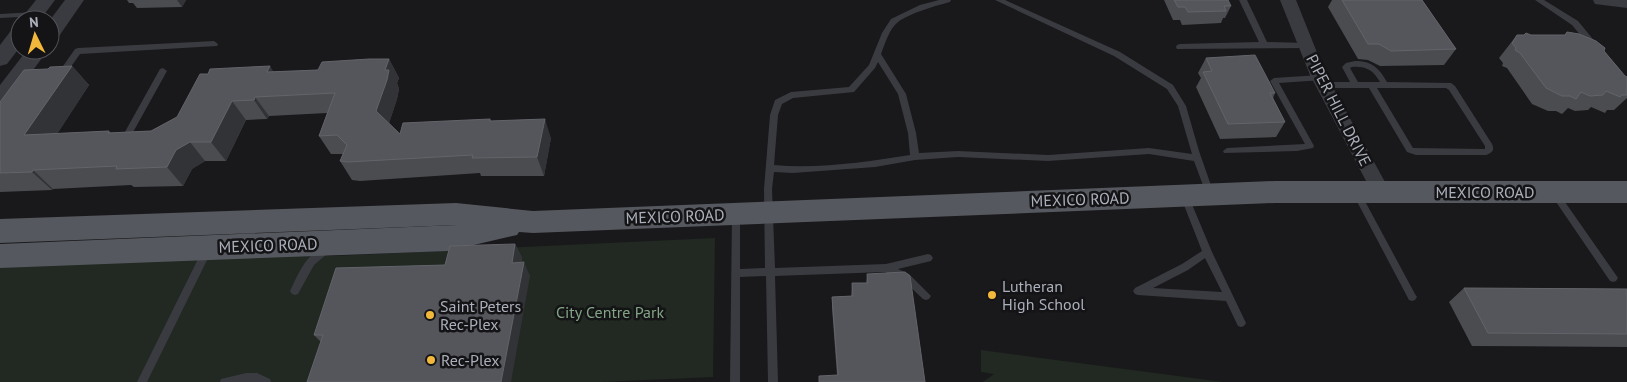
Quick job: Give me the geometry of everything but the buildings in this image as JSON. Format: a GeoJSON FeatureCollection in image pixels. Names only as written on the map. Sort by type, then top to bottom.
{"type":"FeatureCollection","features":[{"type":"Feature","properties":{"kind":"main road","name":"MEXICO ROAD"},"geometry":{"type":"LineString","coordinates":[[0,231],[245,226],[456,214],[533,222],[1197,194],[1368,191],[1627,192]]}},
{"type":"Feature","properties":{"kind":"main road","name":"MEXICO ROAD"},"geometry":{"type":"LineString","coordinates":[[0,256],[213,243],[448,239],[533,222]]}},
{"type":"Feature","properties":{"kind":"street"},"geometry":{"type":"LineString","coordinates":[[60,20],[75,0]]}},
{"type":"Feature","properties":{"kind":"street","name":"PIPER HILL DRIVE"},"geometry":{"type":"LineString","coordinates":[[1288,0],[1302,27],[1307,46],[1368,191]]}},
{"type":"Feature","properties":{"kind":"street"},"geometry":{"type":"LineString","coordinates":[[1601,0],[1627,3]]}},
{"type":"Feature","properties":{"kind":"street"},"geometry":{"type":"LineString","coordinates":[[0,59],[10,46]]}},
{"type":"Feature","properties":{"kind":"street"},"geometry":{"type":"LineString","coordinates":[[0,100],[30,60]]}},
{"type":"Feature","properties":{"kind":"lane"},"geometry":{"type":"LineString","coordinates":[[773,382],[769,212],[774,115],[778,102],[791,95],[851,90],[872,66],[886,33],[894,21],[923,7],[947,0]]}},
{"type":"Feature","properties":{"kind":"lane"},"geometry":{"type":"LineString","coordinates":[[999,0],[1117,54],[1170,87],[1182,106],[1197,158],[1197,194],[1207,252],[1241,323]]}},
{"type":"Feature","properties":{"kind":"lane"},"geometry":{"type":"LineString","coordinates":[[1243,0],[1264,45]]}},
{"type":"Feature","properties":{"kind":"lane"},"geometry":{"type":"LineString","coordinates":[[1539,0],[1574,23],[1599,51]]}},
{"type":"Feature","properties":{"kind":"lane"},"geometry":{"type":"LineString","coordinates":[[60,76],[78,51],[214,44]]}},
{"type":"Feature","properties":{"kind":"lane"},"geometry":{"type":"LineString","coordinates":[[1180,47],[1307,46]]}},
{"type":"Feature","properties":{"kind":"lane"},"geometry":{"type":"LineString","coordinates":[[877,54],[902,94],[912,133],[915,156]]}},
{"type":"Feature","properties":{"kind":"lane"},"geometry":{"type":"LineString","coordinates":[[1355,85],[1346,67],[1349,65],[1371,65],[1376,69],[1385,85]]}},
{"type":"Feature","properties":{"kind":"lane"},"geometry":{"type":"LineString","coordinates":[[129,132],[163,71]]}},
{"type":"Feature","properties":{"kind":"lane"},"geometry":{"type":"LineString","coordinates":[[1227,151],[1310,146],[1274,81],[1355,85],[1371,85],[1385,85],[1448,86],[1452,88],[1489,146],[1488,150],[1486,152],[1426,152],[1410,150],[1371,85]]}},
{"type":"Feature","properties":{"kind":"lane"},"geometry":{"type":"LineString","coordinates":[[770,168],[793,170],[866,164],[915,156],[958,154],[1048,158],[1149,151],[1197,158]]}},
{"type":"Feature","properties":{"kind":"lane"},"geometry":{"type":"LineString","coordinates":[[1368,191],[1412,297]]}},
{"type":"Feature","properties":{"kind":"lane"},"geometry":{"type":"LineString","coordinates":[[1554,192],[1613,278]]}},
{"type":"Feature","properties":{"kind":"lane"},"geometry":{"type":"LineString","coordinates":[[735,382],[736,213]]}},
{"type":"Feature","properties":{"kind":"lane"},"geometry":{"type":"LineString","coordinates":[[295,291],[306,267],[318,254],[342,242]]}},
{"type":"Feature","properties":{"kind":"lane"},"geometry":{"type":"LineString","coordinates":[[142,382],[213,243]]}},
{"type":"Feature","properties":{"kind":"lane"},"geometry":{"type":"LineString","coordinates":[[1207,252],[1184,267],[1138,291],[1229,297]]}},
{"type":"Feature","properties":{"kind":"lane"},"geometry":{"type":"LineString","coordinates":[[736,273],[886,268],[928,258]]}},
{"type":"Feature","properties":{"kind":"lane"},"geometry":{"type":"LineString","coordinates":[[886,268],[906,277],[926,296]]}},
{"type":"Feature","properties":{"kind":"lane"},"geometry":{"type":"LineString","coordinates":[[225,382],[248,378],[261,379],[266,382]]}},
{"type":"Feature","properties":{"kind":"green space","name":"City Centre Park"},"geometry":{"type":"Polygon","coordinates":[[[715,238],[713,377],[601,382],[0,382],[0,265],[278,255],[333,256],[715,238]]]}},
{"type":"Feature","properties":{"kind":"green space"},"geometry":{"type":"Polygon","coordinates":[[[981,350],[1223,382],[983,382],[994,374],[981,372],[981,350]]]}},
{"type":"Feature","properties":{"kind":"place","name":"Lutheran High School"},"geometry":{"type":"Point","coordinates":[992,295]}},
{"type":"Feature","properties":{"kind":"place","name":"Saint Peters Rec-Plex"},"geometry":{"type":"Point","coordinates":[430,315]}},
{"type":"Feature","properties":{"kind":"place","name":"Rec-Plex"},"geometry":{"type":"Point","coordinates":[431,360]}}]}
